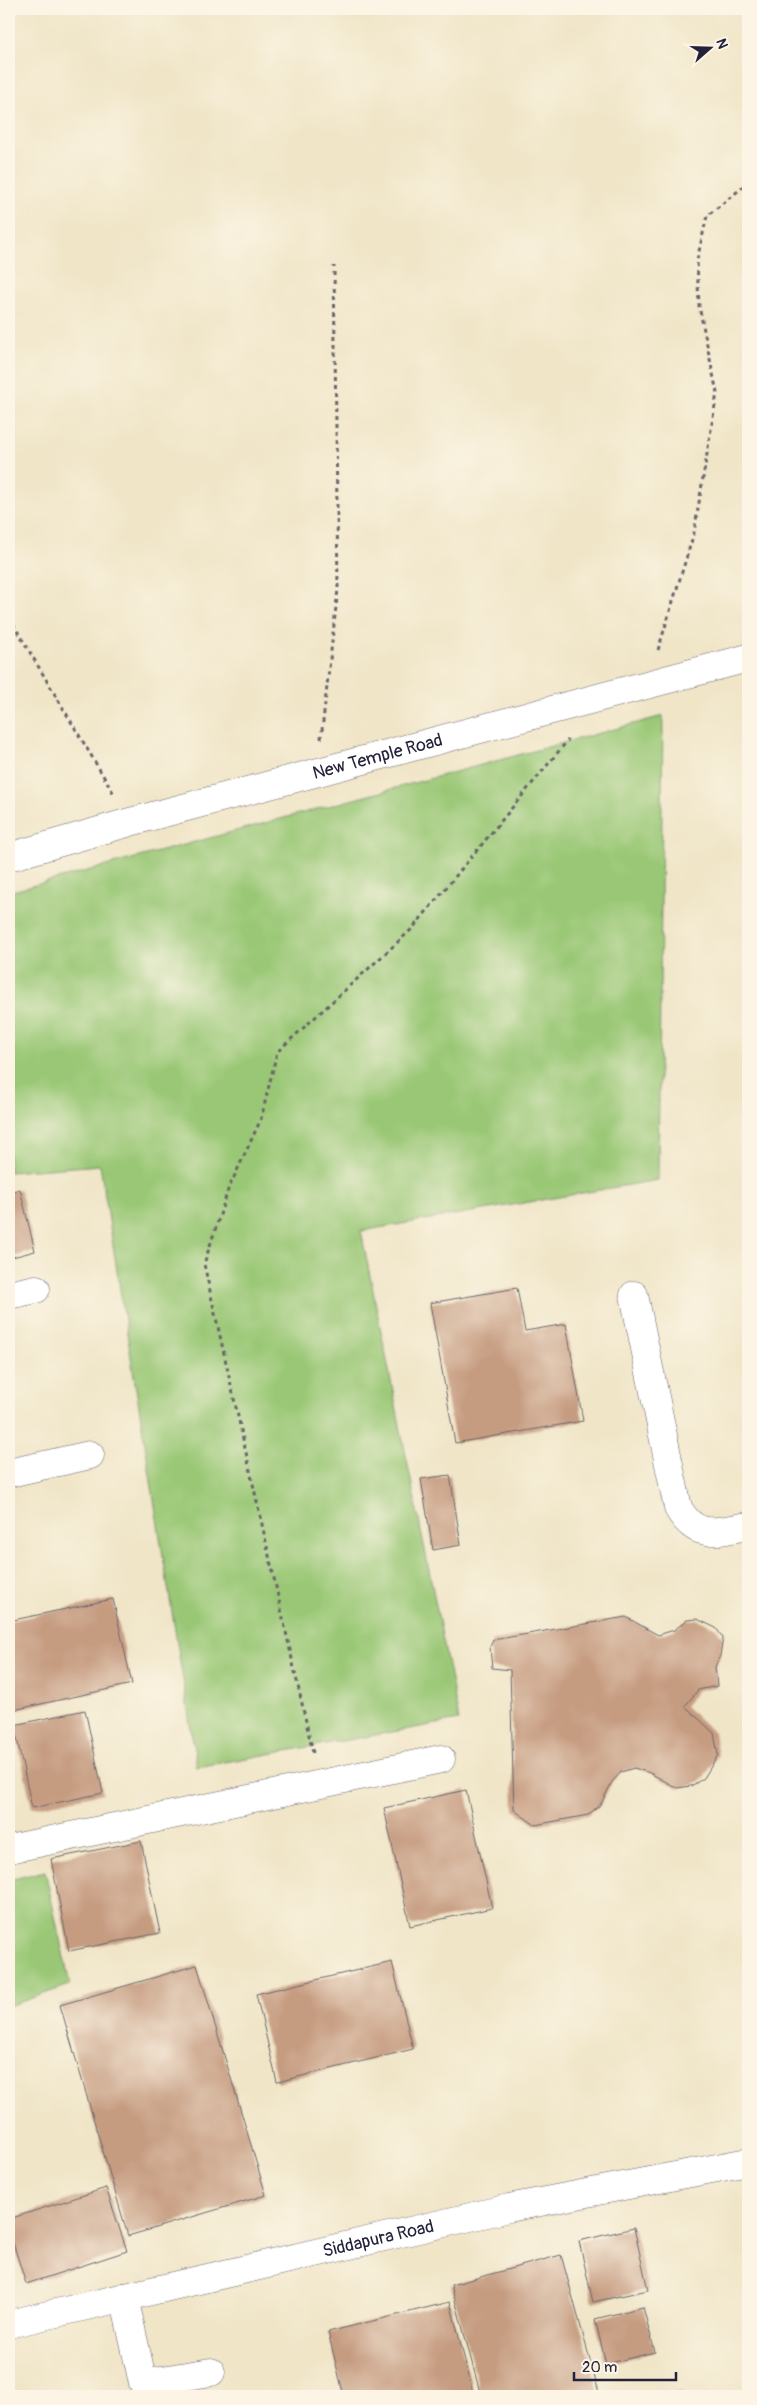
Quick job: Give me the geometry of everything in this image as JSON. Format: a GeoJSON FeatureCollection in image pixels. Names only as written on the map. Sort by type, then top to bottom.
{"type":"FeatureCollection","features":[{"type":"Feature","properties":{"kind":"street","name":"New Temple Road"},"geometry":{"type":"LineString","coordinates":[[9,857],[130,822],[317,774],[748,658]]}},
{"type":"Feature","properties":{"kind":"street"},"geometry":{"type":"LineString","coordinates":[[9,1295],[36,1288]]}},
{"type":"Feature","properties":{"kind":"street"},"geometry":{"type":"LineString","coordinates":[[634,1296],[678,1508],[685,1520],[696,1530],[712,1532],[748,1526]]}},
{"type":"Feature","properties":{"kind":"street"},"geometry":{"type":"LineString","coordinates":[[9,1473],[90,1455]]}},
{"type":"Feature","properties":{"kind":"street"},"geometry":{"type":"LineString","coordinates":[[9,1846],[441,1759]]}},
{"type":"Feature","properties":{"kind":"street","name":"Siddapura Road"},"geometry":{"type":"LineString","coordinates":[[9,2324],[509,2208],[748,2162]]}},
{"type":"Feature","properties":{"kind":"street"},"geometry":{"type":"LineString","coordinates":[[124,2297],[143,2383],[210,2372]]}},
{"type":"Feature","properties":{"kind":"path"},"geometry":{"type":"LineString","coordinates":[[648,684],[694,533],[717,393],[699,306],[697,260],[707,216],[748,183]]}},
{"type":"Feature","properties":{"kind":"path"},"geometry":{"type":"LineString","coordinates":[[317,774],[338,589],[334,266]]}},
{"type":"Feature","properties":{"kind":"path"},"geometry":{"type":"LineString","coordinates":[[9,617],[130,822]]}},
{"type":"Feature","properties":{"kind":"path"},"geometry":{"type":"LineString","coordinates":[[317,1785],[312,1747],[204,1264],[228,1190],[261,1119],[277,1052],[412,929],[572,734]]}},
{"type":"Feature","properties":{"kind":"green space"},"geometry":{"type":"Polygon","coordinates":[[[663,716],[658,1180],[361,1231],[459,1720],[197,1767],[100,1165],[9,1172],[9,892],[663,716]]]}},
{"type":"Feature","properties":{"kind":"green space"},"geometry":{"type":"Polygon","coordinates":[[[45,1871],[70,1985],[9,2006],[9,1880],[45,1871]]]}},
{"type":"Feature","properties":{"kind":"building"},"geometry":{"type":"Polygon","coordinates":[[[20,1189],[35,1251],[9,1258],[9,1192],[20,1189]]]}},
{"type":"Feature","properties":{"kind":"building"},"geometry":{"type":"Polygon","coordinates":[[[517,1288],[525,1331],[566,1324],[583,1421],[455,1443],[430,1303],[517,1288]]]}},
{"type":"Feature","properties":{"kind":"building"},"geometry":{"type":"Polygon","coordinates":[[[450,1475],[461,1545],[433,1550],[421,1479],[450,1475]]]}},
{"type":"Feature","properties":{"kind":"building"},"geometry":{"type":"Polygon","coordinates":[[[113,1599],[132,1684],[9,1711],[9,1621],[113,1599]]]}},
{"type":"Feature","properties":{"kind":"building"},"geometry":{"type":"Polygon","coordinates":[[[626,1617],[658,1635],[674,1630],[687,1620],[697,1619],[716,1628],[723,1638],[720,1656],[715,1667],[717,1686],[698,1690],[685,1706],[714,1733],[718,1755],[704,1778],[691,1786],[677,1788],[650,1773],[634,1768],[621,1772],[612,1782],[601,1804],[588,1815],[535,1825],[514,1810],[510,1670],[492,1668],[490,1647],[493,1640],[626,1617]]]}},
{"type":"Feature","properties":{"kind":"building"},"geometry":{"type":"Polygon","coordinates":[[[85,1710],[103,1793],[32,1808],[14,1725],[85,1710]]]}},
{"type":"Feature","properties":{"kind":"building"},"geometry":{"type":"Polygon","coordinates":[[[466,1790],[492,1908],[410,1926],[384,1808],[466,1790]]]}},
{"type":"Feature","properties":{"kind":"building"},"geometry":{"type":"Polygon","coordinates":[[[141,1841],[160,1933],[69,1951],[51,1859],[141,1841]]]}},
{"type":"Feature","properties":{"kind":"building"},"geometry":{"type":"Polygon","coordinates":[[[392,1962],[413,2049],[277,2082],[256,1994],[392,1962]]]}},
{"type":"Feature","properties":{"kind":"building"},"geometry":{"type":"Polygon","coordinates":[[[197,1965],[266,2195],[128,2236],[60,2005],[197,1965]]]}},
{"type":"Feature","properties":{"kind":"building"},"geometry":{"type":"Polygon","coordinates":[[[106,2188],[127,2251],[26,2284],[9,2230],[9,2219],[106,2188]]]}},
{"type":"Feature","properties":{"kind":"building"},"geometry":{"type":"Polygon","coordinates":[[[634,2228],[648,2290],[593,2302],[579,2241],[634,2228]]]}},
{"type":"Feature","properties":{"kind":"building"},"geometry":{"type":"Polygon","coordinates":[[[561,2255],[600,2396],[481,2396],[451,2285],[561,2255]]]}},
{"type":"Feature","properties":{"kind":"building"},"geometry":{"type":"Polygon","coordinates":[[[450,2302],[474,2396],[344,2396],[328,2332],[450,2302]]]}},
{"type":"Feature","properties":{"kind":"building"},"geometry":{"type":"Polygon","coordinates":[[[643,2307],[655,2352],[606,2364],[595,2319],[643,2307]]]}},
{"type":"Feature","properties":{"kind":"building"},"geometry":{"type":"Polygon","coordinates":[[[682,2392],[682,2396],[654,2396],[654,2395],[682,2392]]]}}]}
